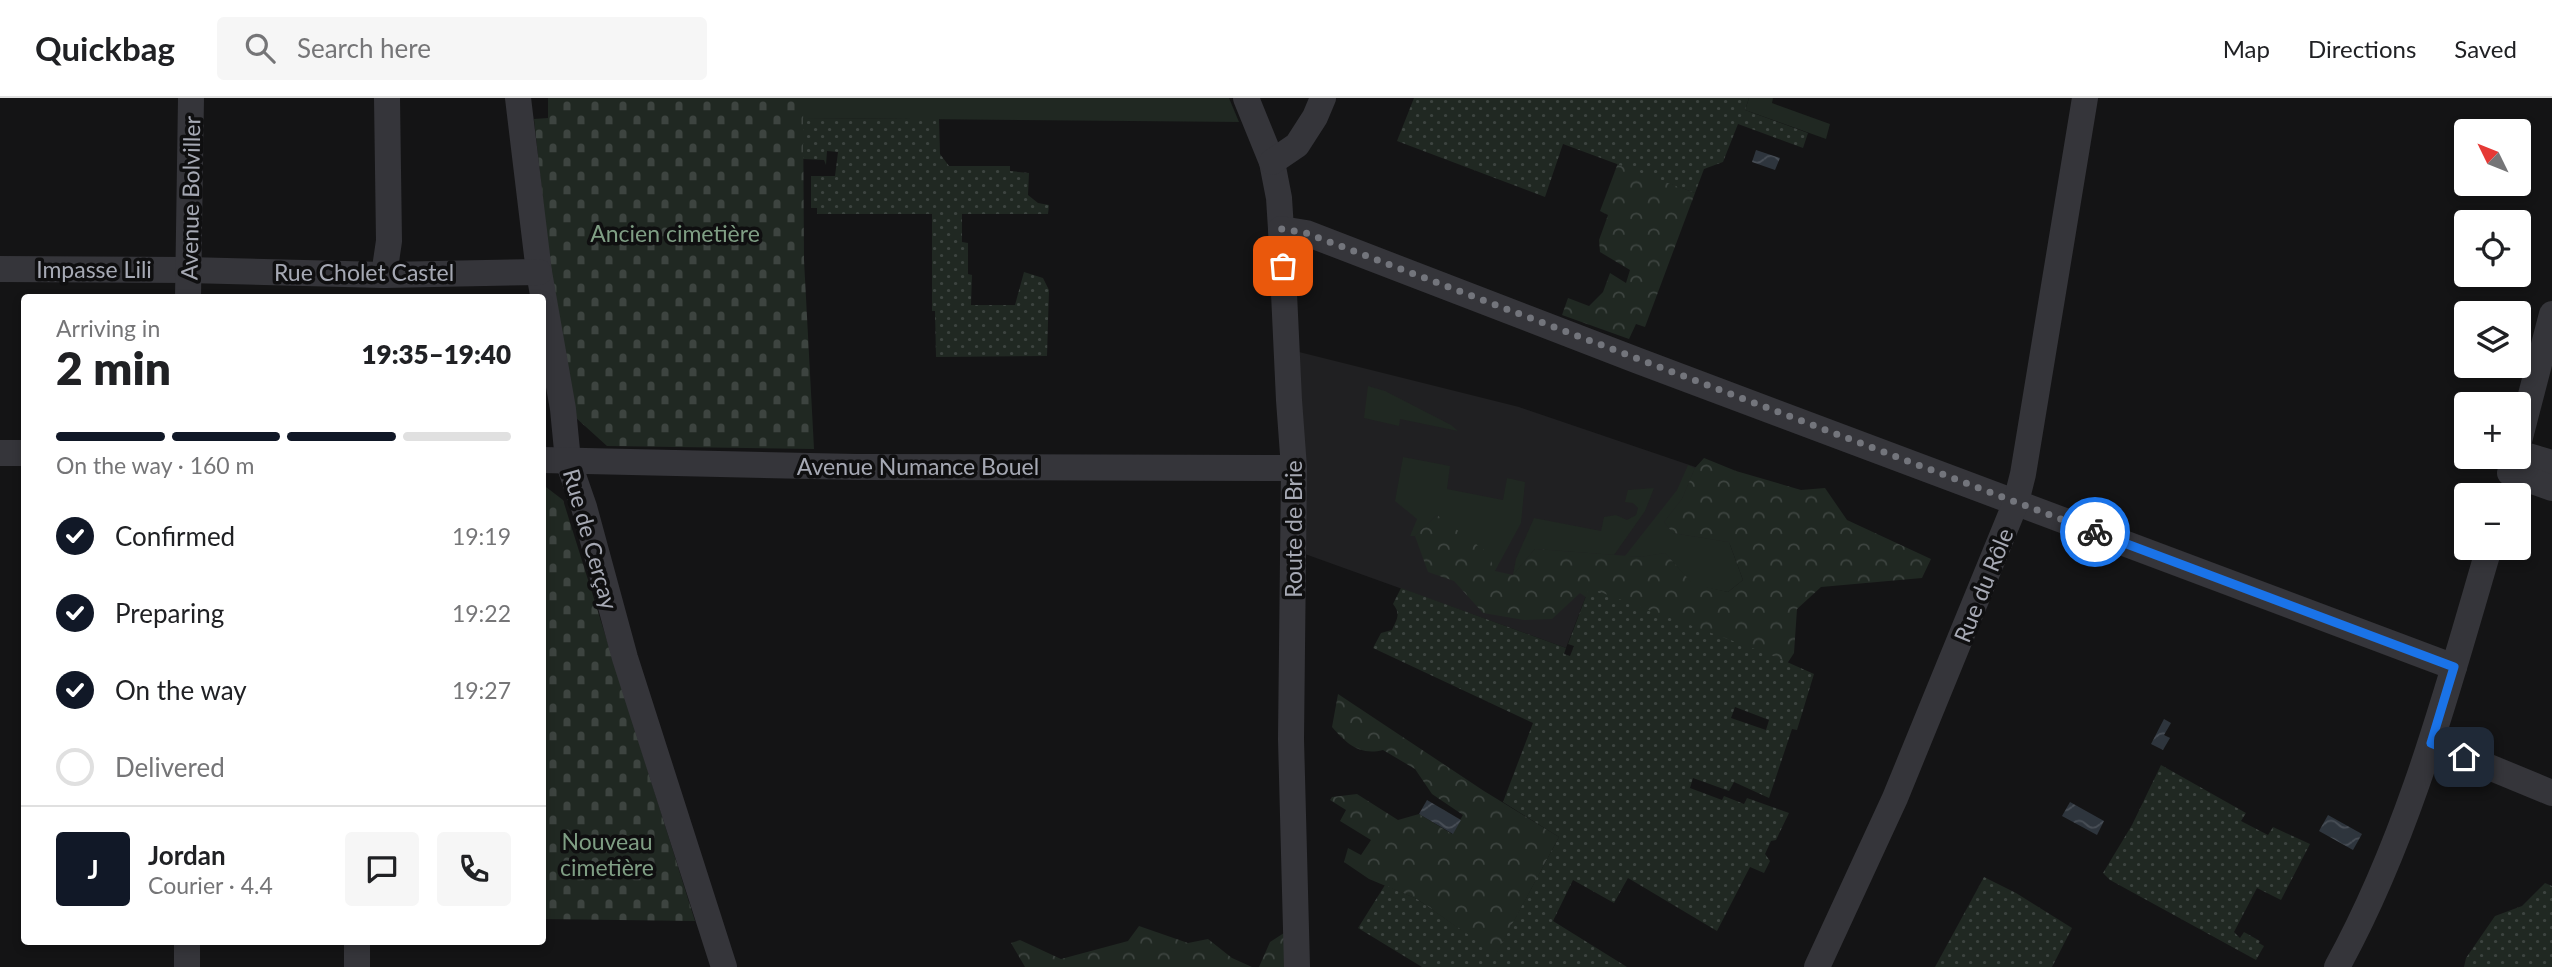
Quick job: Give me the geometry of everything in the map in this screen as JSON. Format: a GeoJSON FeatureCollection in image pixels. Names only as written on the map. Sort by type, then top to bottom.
{"type":"FeatureCollection","features":[{"type":"Feature","properties":{"kind":"street","name":"Avenue Bolviller"},"geometry":{"type":"LineString","coordinates":[[188,294],[191,98]]}},
{"type":"Feature","properties":{"kind":"street"},"geometry":{"type":"LineString","coordinates":[[384,275],[389,242],[387,98]]}},
{"type":"Feature","properties":{"kind":"street","name":"Rue de Cerçay"},"geometry":{"type":"LineString","coordinates":[[518,98],[543,294]]}},
{"type":"Feature","properties":{"kind":"street","name":"Route de Brie"},"geometry":{"type":"LineString","coordinates":[[1246,98],[1272,162],[1279,198],[1281,229],[1294,468],[1291,739],[1297,967]]}},
{"type":"Feature","properties":{"kind":"street"},"geometry":{"type":"LineString","coordinates":[[1272,162],[1297,145],[1315,117],[1323,98]]}},
{"type":"Feature","properties":{"kind":"street","name":"Rue du Rôle"},"geometry":{"type":"LineString","coordinates":[[1817,967],[1895,799],[2017,502],[2024,474],[2085,98]]}},
{"type":"Feature","properties":{"kind":"street"},"geometry":{"type":"LineString","coordinates":[[1281,229],[1306,233],[2454,667]]}},
{"type":"Feature","properties":{"kind":"street","name":"Impasse Lili"},"geometry":{"type":"LineString","coordinates":[[0,269],[188,270]]}},
{"type":"Feature","properties":{"kind":"street","name":"Rue Cholet Castel"},"geometry":{"type":"LineString","coordinates":[[188,270],[384,275],[539,272]]}},
{"type":"Feature","properties":{"kind":"street","name":"Rue de Cerçay"},"geometry":{"type":"LineString","coordinates":[[546,310],[564,409],[555,460],[584,507],[625,658],[724,967]]}},
{"type":"Feature","properties":{"kind":"street"},"geometry":{"type":"LineString","coordinates":[[2531,399],[2551,329]]}},
{"type":"Feature","properties":{"kind":"street"},"geometry":{"type":"LineString","coordinates":[[0,453],[21,453]]}},
{"type":"Feature","properties":{"kind":"street","name":"Avenue Numance Bouel"},"geometry":{"type":"LineString","coordinates":[[555,460],[871,467],[1294,468]]}},
{"type":"Feature","properties":{"kind":"street"},"geometry":{"type":"LineString","coordinates":[[2512,470],[2552,463]]}},
{"type":"Feature","properties":{"kind":"street"},"geometry":{"type":"LineString","coordinates":[[2512,470],[2552,488]]}},
{"type":"Feature","properties":{"kind":"street"},"geometry":{"type":"LineString","coordinates":[[2337,967],[2383,875],[2408,810],[2431,743],[2485,560]]}},
{"type":"Feature","properties":{"kind":"street"},"geometry":{"type":"LineString","coordinates":[[2431,743],[2552,793]]}},
{"type":"Feature","properties":{"kind":"street"},"geometry":{"type":"LineString","coordinates":[[187,945],[187,967]]}},
{"type":"Feature","properties":{"kind":"street"},"geometry":{"type":"LineString","coordinates":[[357,945],[357,967]]}},
{"type":"Feature","properties":{"kind":"shaded area"},"geometry":{"type":"Polygon","coordinates":[[[1299,352],[1519,407],[1831,513],[1589,588],[1566,648],[1305,554],[1299,352]]]}},
{"type":"Feature","properties":{"kind":"green space","name":"Ancien cimetière"},"geometry":{"type":"Polygon","coordinates":[[[548,98],[803,98],[804,260],[814,449],[607,446],[575,417],[554,303],[534,119],[548,118],[548,98]]]}},
{"type":"Feature","properties":{"kind":"green space"},"geometry":{"type":"Polygon","coordinates":[[[803,98],[1229,98],[1239,122],[803,118],[803,98]]]}},
{"type":"Feature","properties":{"kind":"green space"},"geometry":{"type":"Polygon","coordinates":[[[1414,98],[1749,98],[1745,110],[1808,133],[1803,148],[1738,124],[1723,162],[1704,169],[1695,193],[1563,144],[1545,197],[1397,141],[1414,98]]]}},
{"type":"Feature","properties":{"kind":"green space"},"geometry":{"type":"Polygon","coordinates":[[[1749,98],[1773,98],[1772,103],[1830,124],[1826,139],[1745,110],[1749,98]]]}},
{"type":"Feature","properties":{"kind":"green space"},"geometry":{"type":"Polygon","coordinates":[[[803,118],[939,119],[940,154],[949,166],[1010,166],[1010,171],[1029,173],[1028,195],[1038,203],[1049,205],[1048,214],[962,214],[962,242],[968,243],[968,274],[972,275],[971,305],[1015,305],[1024,272],[1043,278],[1049,290],[1047,356],[936,357],[935,311],[932,311],[932,214],[817,214],[817,208],[811,208],[811,176],[835,176],[838,152],[827,151],[826,165],[824,160],[803,159],[803,118]]]}},
{"type":"Feature","properties":{"kind":"green space"},"geometry":{"type":"Polygon","coordinates":[[[1618,163],[1695,193],[1645,327],[1636,324],[1629,339],[1562,315],[1568,298],[1589,306],[1603,292],[1610,273],[1626,283],[1630,270],[1600,252],[1599,240],[1608,215],[1600,211],[1618,163]]]}},
{"type":"Feature","properties":{"kind":"green space"},"geometry":{"type":"Polygon","coordinates":[[[1368,386],[1385,391],[1458,431],[1400,419],[1399,426],[1364,418],[1368,386]]]}},
{"type":"Feature","properties":{"kind":"green space"},"geometry":{"type":"Polygon","coordinates":[[[1403,457],[1450,466],[1447,489],[1503,500],[1507,478],[1525,482],[1521,523],[1495,571],[1437,515],[1415,536],[1410,536],[1417,519],[1395,501],[1403,457]]]}},
{"type":"Feature","properties":{"kind":"green space"},"geometry":{"type":"Polygon","coordinates":[[[1704,458],[1736,471],[1801,490],[1825,488],[1847,520],[1931,559],[1922,578],[1821,587],[1797,609],[1794,653],[1783,670],[1615,618],[1580,593],[1552,619],[1524,620],[1483,613],[1454,581],[1428,572],[1415,536],[1437,515],[1488,553],[1495,571],[1513,575],[1535,549],[1641,557],[1665,553],[1693,584],[1728,592],[1743,580],[1729,542],[1673,533],[1664,522],[1682,499],[1695,468],[1704,458]]]}},
{"type":"Feature","properties":{"kind":"green space"},"geometry":{"type":"Polygon","coordinates":[[[1688,465],[1695,468],[1682,499],[1664,522],[1673,533],[1729,542],[1743,580],[1728,592],[1693,585],[1665,553],[1642,557],[1625,556],[1677,490],[1688,465]]]}},
{"type":"Feature","properties":{"kind":"green space","name":"Nouveau cimetière"},"geometry":{"type":"Polygon","coordinates":[[[546,487],[563,500],[695,921],[546,919],[546,487]]]}},
{"type":"Feature","properties":{"kind":"green space"},"geometry":{"type":"Polygon","coordinates":[[[1654,488],[1645,511],[1614,555],[1535,549],[1513,575],[1516,559],[1534,518],[1601,531],[1604,517],[1616,515],[1627,520],[1636,515],[1638,508],[1633,503],[1625,502],[1628,490],[1654,488]]]}},
{"type":"Feature","properties":{"kind":"green space"},"geometry":{"type":"Polygon","coordinates":[[[1401,588],[1566,648],[1564,654],[1570,656],[1574,646],[1568,644],[1589,588],[1771,655],[1814,674],[1797,730],[1792,729],[1769,798],[1734,782],[1729,791],[1693,778],[1690,788],[1722,800],[1724,796],[1744,804],[1747,798],[1789,813],[1776,840],[1771,841],[1765,854],[1770,861],[1764,873],[1750,867],[1717,931],[1628,878],[1614,903],[1573,880],[1553,921],[1627,967],[1422,967],[1358,928],[1385,885],[1417,899],[1496,954],[1559,837],[1503,802],[1533,723],[1373,648],[1381,633],[1392,630],[1398,614],[1393,604],[1401,588]],[[1735,707],[1731,718],[1766,730],[1769,720],[1735,707]]]}},
{"type":"Feature","properties":{"kind":"green space"},"geometry":{"type":"Polygon","coordinates":[[[1338,694],[1484,791],[1559,837],[1496,955],[1417,899],[1369,879],[1344,862],[1348,848],[1361,855],[1371,840],[1340,821],[1346,810],[1330,800],[1332,797],[1357,794],[1398,820],[1419,814],[1452,834],[1463,815],[1432,794],[1415,769],[1383,750],[1360,750],[1342,738],[1332,727],[1338,694]]]}},
{"type":"Feature","properties":{"kind":"green space"},"geometry":{"type":"Polygon","coordinates":[[[2161,765],[2246,813],[2241,821],[2268,835],[2273,827],[2310,844],[2281,900],[2257,888],[2234,932],[2240,938],[2244,932],[2264,946],[2256,960],[2110,880],[2103,873],[2132,825],[2161,765]]]}},
{"type":"Feature","properties":{"kind":"green space"},"geometry":{"type":"Polygon","coordinates":[[[1984,877],[2016,893],[2072,928],[2052,967],[1935,967],[1984,877]]]}},
{"type":"Feature","properties":{"kind":"green space"},"geometry":{"type":"Polygon","coordinates":[[[2545,883],[2552,886],[2552,967],[2464,967],[2466,958],[2495,916],[2522,906],[2545,883]]]}},
{"type":"Feature","properties":{"kind":"green space"},"geometry":{"type":"Polygon","coordinates":[[[1139,926],[1188,943],[1208,939],[1232,958],[1252,967],[1025,967],[1011,943],[1020,940],[1061,959],[1128,941],[1139,926]]]}},
{"type":"Feature","properties":{"kind":"green space"},"geometry":{"type":"Polygon","coordinates":[[[1284,933],[1287,967],[1259,967],[1270,942],[1284,933]]]}},
{"type":"Feature","properties":{"kind":"water"},"geometry":{"type":"Polygon","coordinates":[[[1756,150],[1780,158],[1775,170],[1752,162],[1756,150]]]}},
{"type":"Feature","properties":{"kind":"water"},"geometry":{"type":"Polygon","coordinates":[[[2164,719],[2171,723],[2164,735],[2170,738],[2163,750],[2151,744],[2164,719]]]}},
{"type":"Feature","properties":{"kind":"water"},"geometry":{"type":"Polygon","coordinates":[[[1427,800],[1461,820],[1453,834],[1419,814],[1427,800]]]}},
{"type":"Feature","properties":{"kind":"water"},"geometry":{"type":"Polygon","coordinates":[[[2070,802],[2104,821],[2097,835],[2062,816],[2070,802]]]}},
{"type":"Feature","properties":{"kind":"water"},"geometry":{"type":"Polygon","coordinates":[[[2328,815],[2362,834],[2353,850],[2319,831],[2328,815]]]}},
{"type":"Feature","properties":{"kind":"way so far"},"geometry":{"type":"LineString","coordinates":[[1283,266],[1281,229],[1306,233],[2095,532]]}},
{"type":"Feature","properties":{"kind":"route"},"geometry":{"type":"LineString","coordinates":[[2095,532],[2454,667],[2431,743],[2464,757]]}}]}
